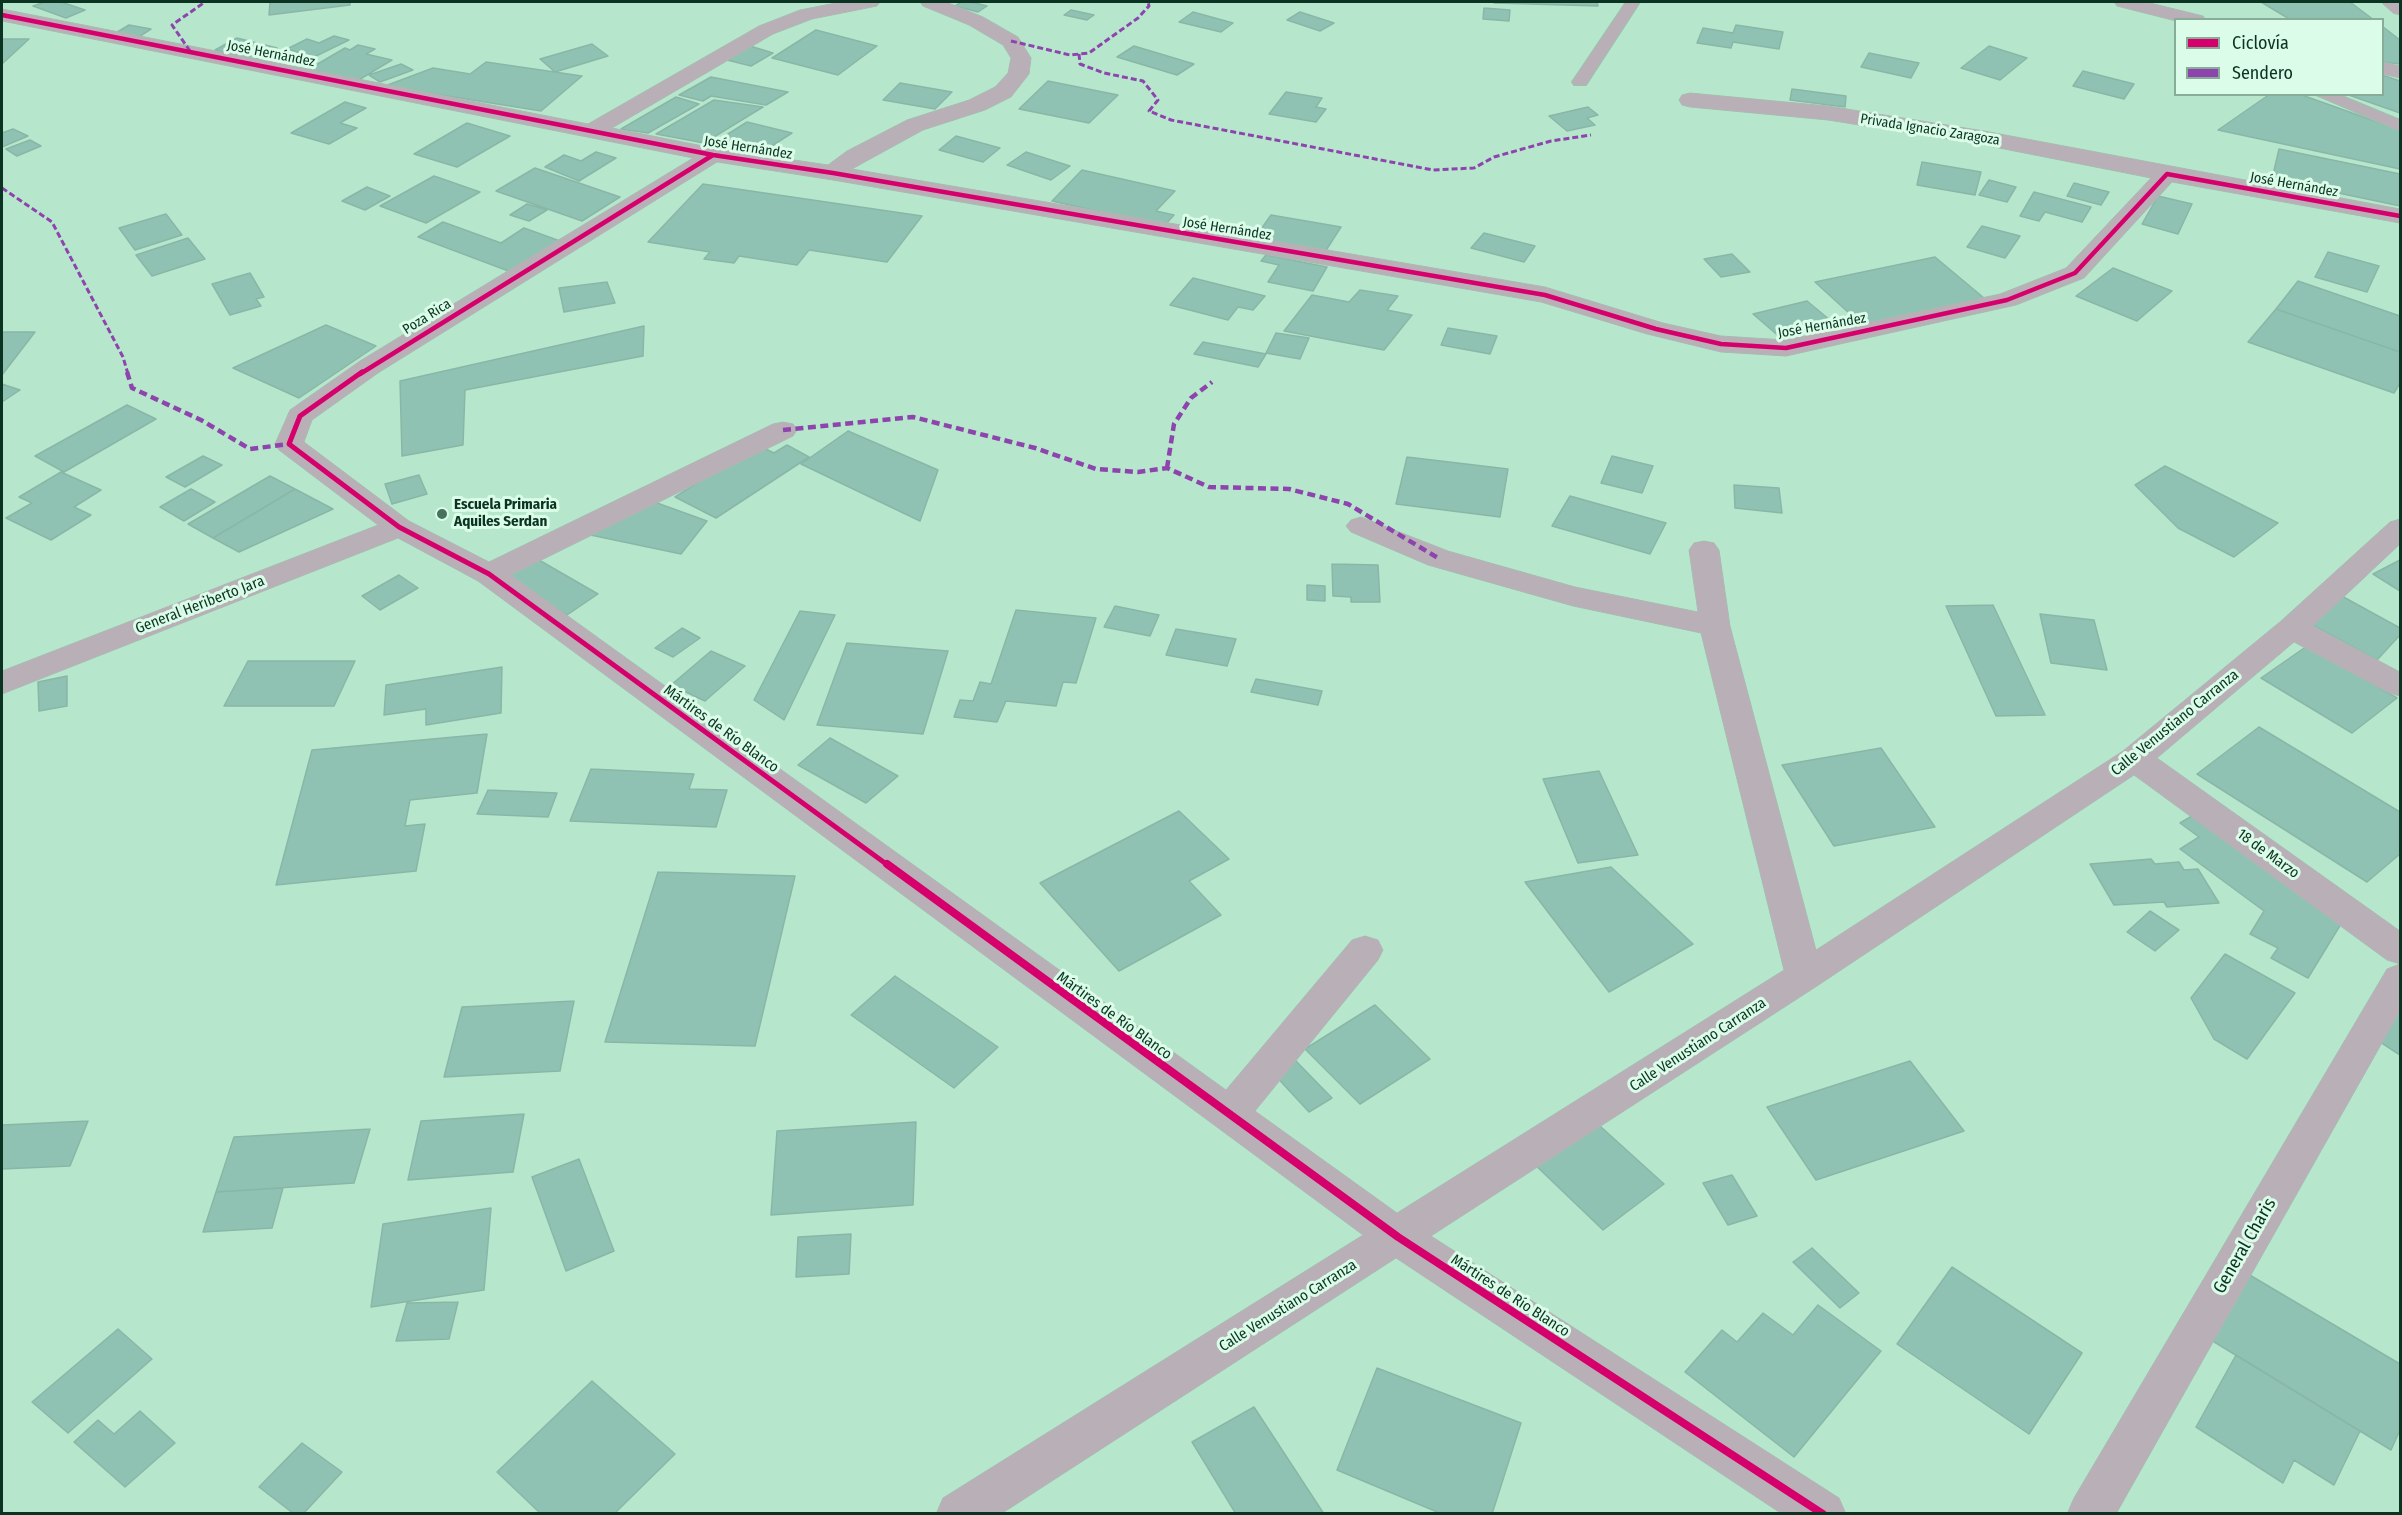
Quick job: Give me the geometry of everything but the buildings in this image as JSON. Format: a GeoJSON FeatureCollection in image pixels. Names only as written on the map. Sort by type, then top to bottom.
{"type":"FeatureCollection","features":[{"type":"Feature","properties":{"kind":"street"},"geometry":{"type":"LineString","coordinates":[[592,131],[766,30],[807,14],[870,2]]}},
{"type":"Feature","properties":{"kind":"street"},"geometry":{"type":"LineString","coordinates":[[834,173],[855,156],[915,125],[977,105],[1003,92],[1018,74],[1022,58],[1011,41],[976,21],[930,2]]}},
{"type":"Feature","properties":{"kind":"street"},"geometry":{"type":"LineString","coordinates":[[2124,2],[2188,18]]}},
{"type":"Feature","properties":{"kind":"street"},"geometry":{"type":"LineString","coordinates":[[2391,2],[2400,9]]}},
{"type":"Feature","properties":{"kind":"street","name":"José Hernández"},"geometry":{"type":"LineString","coordinates":[[2,15],[713,155],[834,173],[1545,295],[1656,329],[1721,345],[1786,348],[2007,300],[2075,273],[2167,174],[2400,216]]}},
{"type":"Feature","properties":{"kind":"street"},"geometry":{"type":"LineString","coordinates":[[2384,68],[2400,72]]}},
{"type":"Feature","properties":{"kind":"street","name":"Privada Ignacio Zaragoza"},"geometry":{"type":"LineString","coordinates":[[1690,100],[1828,113],[1984,138],[2167,174]]}},
{"type":"Feature","properties":{"kind":"street","name":"Poza Rica"},"geometry":{"type":"LineString","coordinates":[[399,527],[289,444],[300,416],[369,367],[713,155]]}},
{"type":"Feature","properties":{"kind":"street"},"geometry":{"type":"LineString","coordinates":[[489,574],[783,430]]}},
{"type":"Feature","properties":{"kind":"street"},"geometry":{"type":"LineString","coordinates":[[1361,526],[1438,558],[1573,596],[1715,626]]}},
{"type":"Feature","properties":{"kind":"street","name":"Mártires de Río Blanco"},"geometry":{"type":"LineString","coordinates":[[399,527],[489,574],[1398,1237],[1823,1514]]}},
{"type":"Feature","properties":{"kind":"street","name":"General Heriberto Jara"},"geometry":{"type":"LineString","coordinates":[[2,683],[399,527]]}},
{"type":"Feature","properties":{"kind":"street","name":"Calle Venustiano Carranza"},"geometry":{"type":"LineString","coordinates":[[959,1514],[1398,1237],[1804,976],[2134,759],[2292,627],[2400,528]]}},
{"type":"Feature","properties":{"kind":"street"},"geometry":{"type":"LineString","coordinates":[[1704,550],[1715,626],[1804,976]]}},
{"type":"Feature","properties":{"kind":"street"},"geometry":{"type":"LineString","coordinates":[[2292,627],[2400,685]]}},
{"type":"Feature","properties":{"kind":"street","name":"18 de Marzo"},"geometry":{"type":"LineString","coordinates":[[2134,759],[2400,950]]}},
{"type":"Feature","properties":{"kind":"street"},"geometry":{"type":"LineString","coordinates":[[1229,1114],[1365,950]]}},
{"type":"Feature","properties":{"kind":"street","name":"General Charis"},"geometry":{"type":"LineString","coordinates":[[2090,1514],[2400,979]]}},
{"type":"Feature","properties":{"kind":"lane"},"geometry":{"type":"LineString","coordinates":[[1580,82],[1633,2]]}},
{"type":"Feature","properties":{"kind":"lane"},"geometry":{"type":"LineString","coordinates":[[2327,96],[2400,126]]}},
{"type":"Feature","properties":{"kind":"marked path"},"geometry":{"type":"LineString","coordinates":[[190,51],[172,25],[205,2]]}},
{"type":"Feature","properties":{"kind":"marked path"},"geometry":{"type":"LineString","coordinates":[[1011,41],[1070,55],[1089,53],[1138,18],[1149,6],[1148,2]]}},
{"type":"Feature","properties":{"kind":"marked path"},"geometry":{"type":"LineString","coordinates":[[1079,54],[1080,64],[1104,73],[1143,81],[1158,100],[1149,111],[1171,120],[1433,170],[1474,168],[1494,157],[1523,151],[1551,141],[1591,135]]}},
{"type":"Feature","properties":{"kind":"marked path"},"geometry":{"type":"LineString","coordinates":[[2,188],[52,222],[123,357],[132,388],[201,420],[250,449],[289,444]]}},
{"type":"Feature","properties":{"kind":"marked path"},"geometry":{"type":"LineString","coordinates":[[1167,468],[1174,424],[1191,398],[1212,382]]}},
{"type":"Feature","properties":{"kind":"marked path"},"geometry":{"type":"LineString","coordinates":[[783,430],[913,417],[1035,448],[1096,469],[1138,472],[1167,468],[1209,487],[1289,489],[1348,504],[1438,558]]}},
{"type":"Feature","properties":{"kind":"cycle path"},"geometry":{"type":"LineString","coordinates":[[2,15],[713,155],[833,173],[1545,295],[1656,329],[1721,344],[1786,348],[2007,300],[2075,273],[2167,174],[2400,216]]}},
{"type":"Feature","properties":{"kind":"cycle path"},"geometry":{"type":"LineString","coordinates":[[713,155],[369,367],[300,416],[289,444],[399,527],[489,574],[1398,1237],[1823,1514]]}},
{"type":"Feature","properties":{"kind":"place","name":"Escuela Primaria Aquiles Serdan"},"geometry":{"type":"Point","coordinates":[442,514]}}]}
